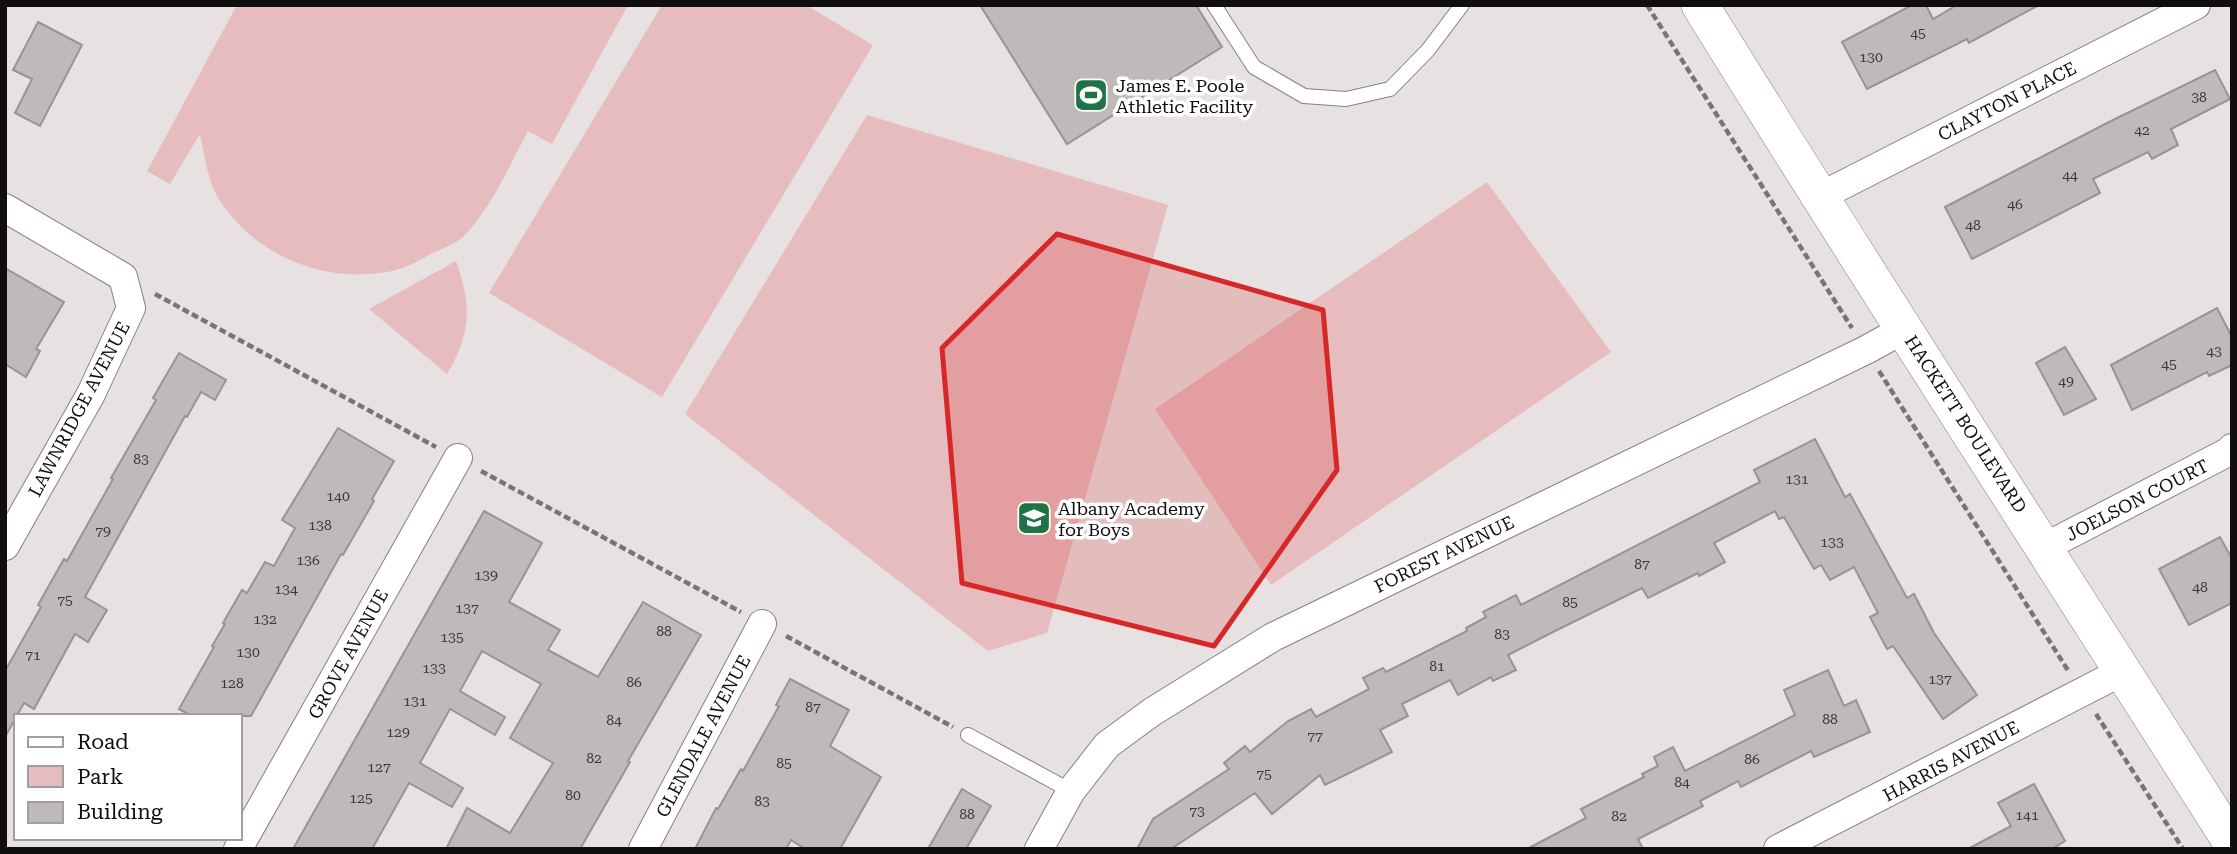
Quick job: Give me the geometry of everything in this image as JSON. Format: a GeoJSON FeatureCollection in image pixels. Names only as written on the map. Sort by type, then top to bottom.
{"type":"FeatureCollection","features":[{"type":"Feature","properties":{"kind":"street","name":"HACKETT BOULEVARD"},"geometry":{"type":"LineString","coordinates":[[1700,5],[1819,197],[2045,547],[2232,844]]}},
{"type":"Feature","properties":{"kind":"street","name":"CLAYTON PLACE"},"geometry":{"type":"LineString","coordinates":[[1819,197],[2196,5]]}},
{"type":"Feature","properties":{"kind":"street"},"geometry":{"type":"LineString","coordinates":[[5,208],[123,277]]}},
{"type":"Feature","properties":{"kind":"street","name":"LAWNRIDGE AVENUE"},"geometry":{"type":"LineString","coordinates":[[5,545],[91,394],[131,308],[123,277]]}},
{"type":"Feature","properties":{"kind":"street","name":"FOREST AVENUE"},"geometry":{"type":"LineString","coordinates":[[1039,849],[1071,791],[1107,745],[1152,712],[1273,637],[1866,350],[1904,329]]}},
{"type":"Feature","properties":{"kind":"street","name":"JOELSON COURT"},"geometry":{"type":"LineString","coordinates":[[2045,547],[2231,451]]}},
{"type":"Feature","properties":{"kind":"street","name":"GROVE AVENUE"},"geometry":{"type":"LineString","coordinates":[[238,849],[458,458]]}},
{"type":"Feature","properties":{"kind":"street","name":"GLENDALE AVENUE"},"geometry":{"type":"LineString","coordinates":[[643,849],[762,624]]}},
{"type":"Feature","properties":{"kind":"street","name":"HARRIS AVENUE"},"geometry":{"type":"LineString","coordinates":[[1778,849],[2123,671]]}},
{"type":"Feature","properties":{"kind":"lane"},"geometry":{"type":"LineString","coordinates":[[1214,5],[1254,67],[1304,96],[1346,99],[1390,89],[1428,50],[1462,5]]}},
{"type":"Feature","properties":{"kind":"lane"},"geometry":{"type":"LineString","coordinates":[[968,735],[1071,791]]}},
{"type":"Feature","properties":{"kind":"path"},"geometry":{"type":"LineString","coordinates":[[1647,5],[2183,849]]}},
{"type":"Feature","properties":{"kind":"path"},"geometry":{"type":"LineString","coordinates":[[123,277],[968,735]]}},
{"type":"Feature","properties":{"kind":"highlighted area"},"geometry":{"type":"Polygon","coordinates":[[[1057,234],[1323,310],[1337,470],[1214,646],[962,583],[942,348],[1057,234]]]}},
{"type":"Feature","properties":{"kind":"green space"},"geometry":{"type":"Polygon","coordinates":[[[237,5],[628,5],[552,144],[528,131],[492,199],[464,236],[404,267],[364,274],[317,269],[295,262],[255,239],[238,223],[218,197],[208,171],[200,134],[170,184],[147,171],[237,5]]]}},
{"type":"Feature","properties":{"kind":"green space"},"geometry":{"type":"Polygon","coordinates":[[[662,5],[806,5],[873,45],[662,397],[489,293],[662,5]]]}},
{"type":"Feature","properties":{"kind":"green space"},"geometry":{"type":"Polygon","coordinates":[[[867,115],[1168,205],[1047,633],[988,651],[685,414],[867,115]]]}},
{"type":"Feature","properties":{"kind":"green space"},"geometry":{"type":"Polygon","coordinates":[[[1487,182],[1611,352],[1271,585],[1155,409],[1487,182]]]}},
{"type":"Feature","properties":{"kind":"green space"},"geometry":{"type":"Polygon","coordinates":[[[456,261],[465,292],[467,319],[461,345],[447,374],[369,309],[456,261]]]}},
{"type":"Feature","properties":{"kind":"building","name":"James E. Poole Athletic Facility"},"geometry":{"type":"Polygon","coordinates":[[[980,5],[1196,5],[1222,47],[1067,144],[980,5]]]}},
{"type":"Feature","properties":{"kind":"building"},"geometry":{"type":"Polygon","coordinates":[[[1912,5],[1926,5],[1933,19],[1957,5],[2039,5],[1969,43],[1967,39],[1867,89],[1842,42],[1912,5]]]}},
{"type":"Feature","properties":{"kind":"building"},"geometry":{"type":"Polygon","coordinates":[[[38,22],[82,45],[40,126],[15,113],[32,79],[13,70],[38,22]]]}},
{"type":"Feature","properties":{"kind":"building"},"geometry":{"type":"Polygon","coordinates":[[[2215,70],[2230,99],[2171,129],[2178,145],[2152,159],[2148,152],[2093,179],[2100,193],[1972,259],[1945,207],[2215,70]]]}},
{"type":"Feature","properties":{"kind":"building"},"geometry":{"type":"Polygon","coordinates":[[[5,268],[64,302],[36,349],[40,351],[26,377],[5,364],[5,268]]]}},
{"type":"Feature","properties":{"kind":"building"},"geometry":{"type":"Polygon","coordinates":[[[2217,308],[2232,337],[2232,365],[2209,376],[2207,372],[2132,410],[2111,365],[2217,308]]]}},
{"type":"Feature","properties":{"kind":"building"},"geometry":{"type":"Polygon","coordinates":[[[2065,347],[2096,399],[2064,415],[2036,363],[2065,347]]]}},
{"type":"Feature","properties":{"kind":"building"},"geometry":{"type":"Polygon","coordinates":[[[179,353],[226,380],[215,400],[201,392],[187,417],[185,416],[85,597],[107,610],[88,642],[75,634],[34,709],[24,703],[18,714],[14,714],[14,721],[5,737],[5,671],[41,607],[38,605],[64,559],[67,561],[156,400],[153,398],[179,353]]]}},
{"type":"Feature","properties":{"kind":"building"},"geometry":{"type":"Polygon","coordinates":[[[338,428],[394,461],[372,499],[374,501],[343,555],[341,554],[251,716],[188,714],[179,709],[214,647],[212,646],[225,624],[223,623],[242,590],[247,593],[265,562],[274,566],[295,528],[282,520],[338,428]]]}},
{"type":"Feature","properties":{"kind":"building"},"geometry":{"type":"Polygon","coordinates":[[[1815,439],[1845,497],[1850,494],[1907,598],[1914,594],[1934,633],[1977,695],[1943,719],[1893,646],[1887,649],[1870,617],[1878,613],[1854,567],[1830,580],[1821,565],[1814,569],[1784,517],[1779,519],[1775,511],[1714,543],[1725,562],[1699,576],[1698,573],[1648,598],[1642,588],[1553,632],[1508,655],[1516,670],[1493,681],[1491,677],[1458,695],[1450,680],[1402,704],[1408,716],[1380,730],[1392,752],[1325,785],[1320,775],[1272,814],[1255,793],[1171,849],[1137,849],[1153,819],[1229,769],[1224,763],[1245,746],[1250,752],[1288,721],[1311,709],[1316,717],[1369,689],[1363,678],[1383,668],[1386,672],[1467,631],[1466,628],[1486,617],[1483,612],[1516,595],[1521,605],[1760,482],[1754,470],[1815,439]]]}},
{"type":"Feature","properties":{"kind":"building"},"geometry":{"type":"Polygon","coordinates":[[[484,511],[542,543],[509,602],[560,630],[548,650],[598,677],[643,602],[701,635],[628,761],[630,762],[580,849],[446,849],[467,808],[510,833],[553,763],[510,738],[541,684],[482,651],[460,691],[505,717],[495,735],[450,709],[420,763],[463,788],[452,807],[409,783],[372,849],[293,849],[484,511]]]}},
{"type":"Feature","properties":{"kind":"building"},"geometry":{"type":"Polygon","coordinates":[[[2220,537],[2232,559],[2232,603],[2189,625],[2159,569],[2220,537]]]}},
{"type":"Feature","properties":{"kind":"building"},"geometry":{"type":"Polygon","coordinates":[[[1828,670],[1844,706],[1856,700],[1870,732],[1814,757],[1811,751],[1741,787],[1738,781],[1700,801],[1703,806],[1638,839],[1643,849],[1527,849],[1586,818],[1581,809],[1644,777],[1642,774],[1658,766],[1654,757],[1673,747],[1685,771],[1795,715],[1784,690],[1828,670]]]}},
{"type":"Feature","properties":{"kind":"building"},"geometry":{"type":"Polygon","coordinates":[[[790,679],[849,710],[830,746],[881,777],[840,849],[805,849],[791,840],[786,849],[695,849],[716,808],[718,809],[741,769],[743,771],[779,706],[776,705],[790,679]]]}},
{"type":"Feature","properties":{"kind":"building"},"geometry":{"type":"Polygon","coordinates":[[[2034,784],[2065,841],[2052,849],[1968,849],[2011,826],[1998,803],[2034,784]]]}},
{"type":"Feature","properties":{"kind":"building"},"geometry":{"type":"Polygon","coordinates":[[[962,789],[991,806],[966,849],[928,849],[962,789]]]}},
{"type":"Feature","properties":{"kind":"place","name":"James E. Poole Athletic Facility"},"geometry":{"type":"Point","coordinates":[1091,95]}},
{"type":"Feature","properties":{"kind":"place","name":"Albany Academy for Boys"},"geometry":{"type":"Point","coordinates":[1034,518]}}]}
